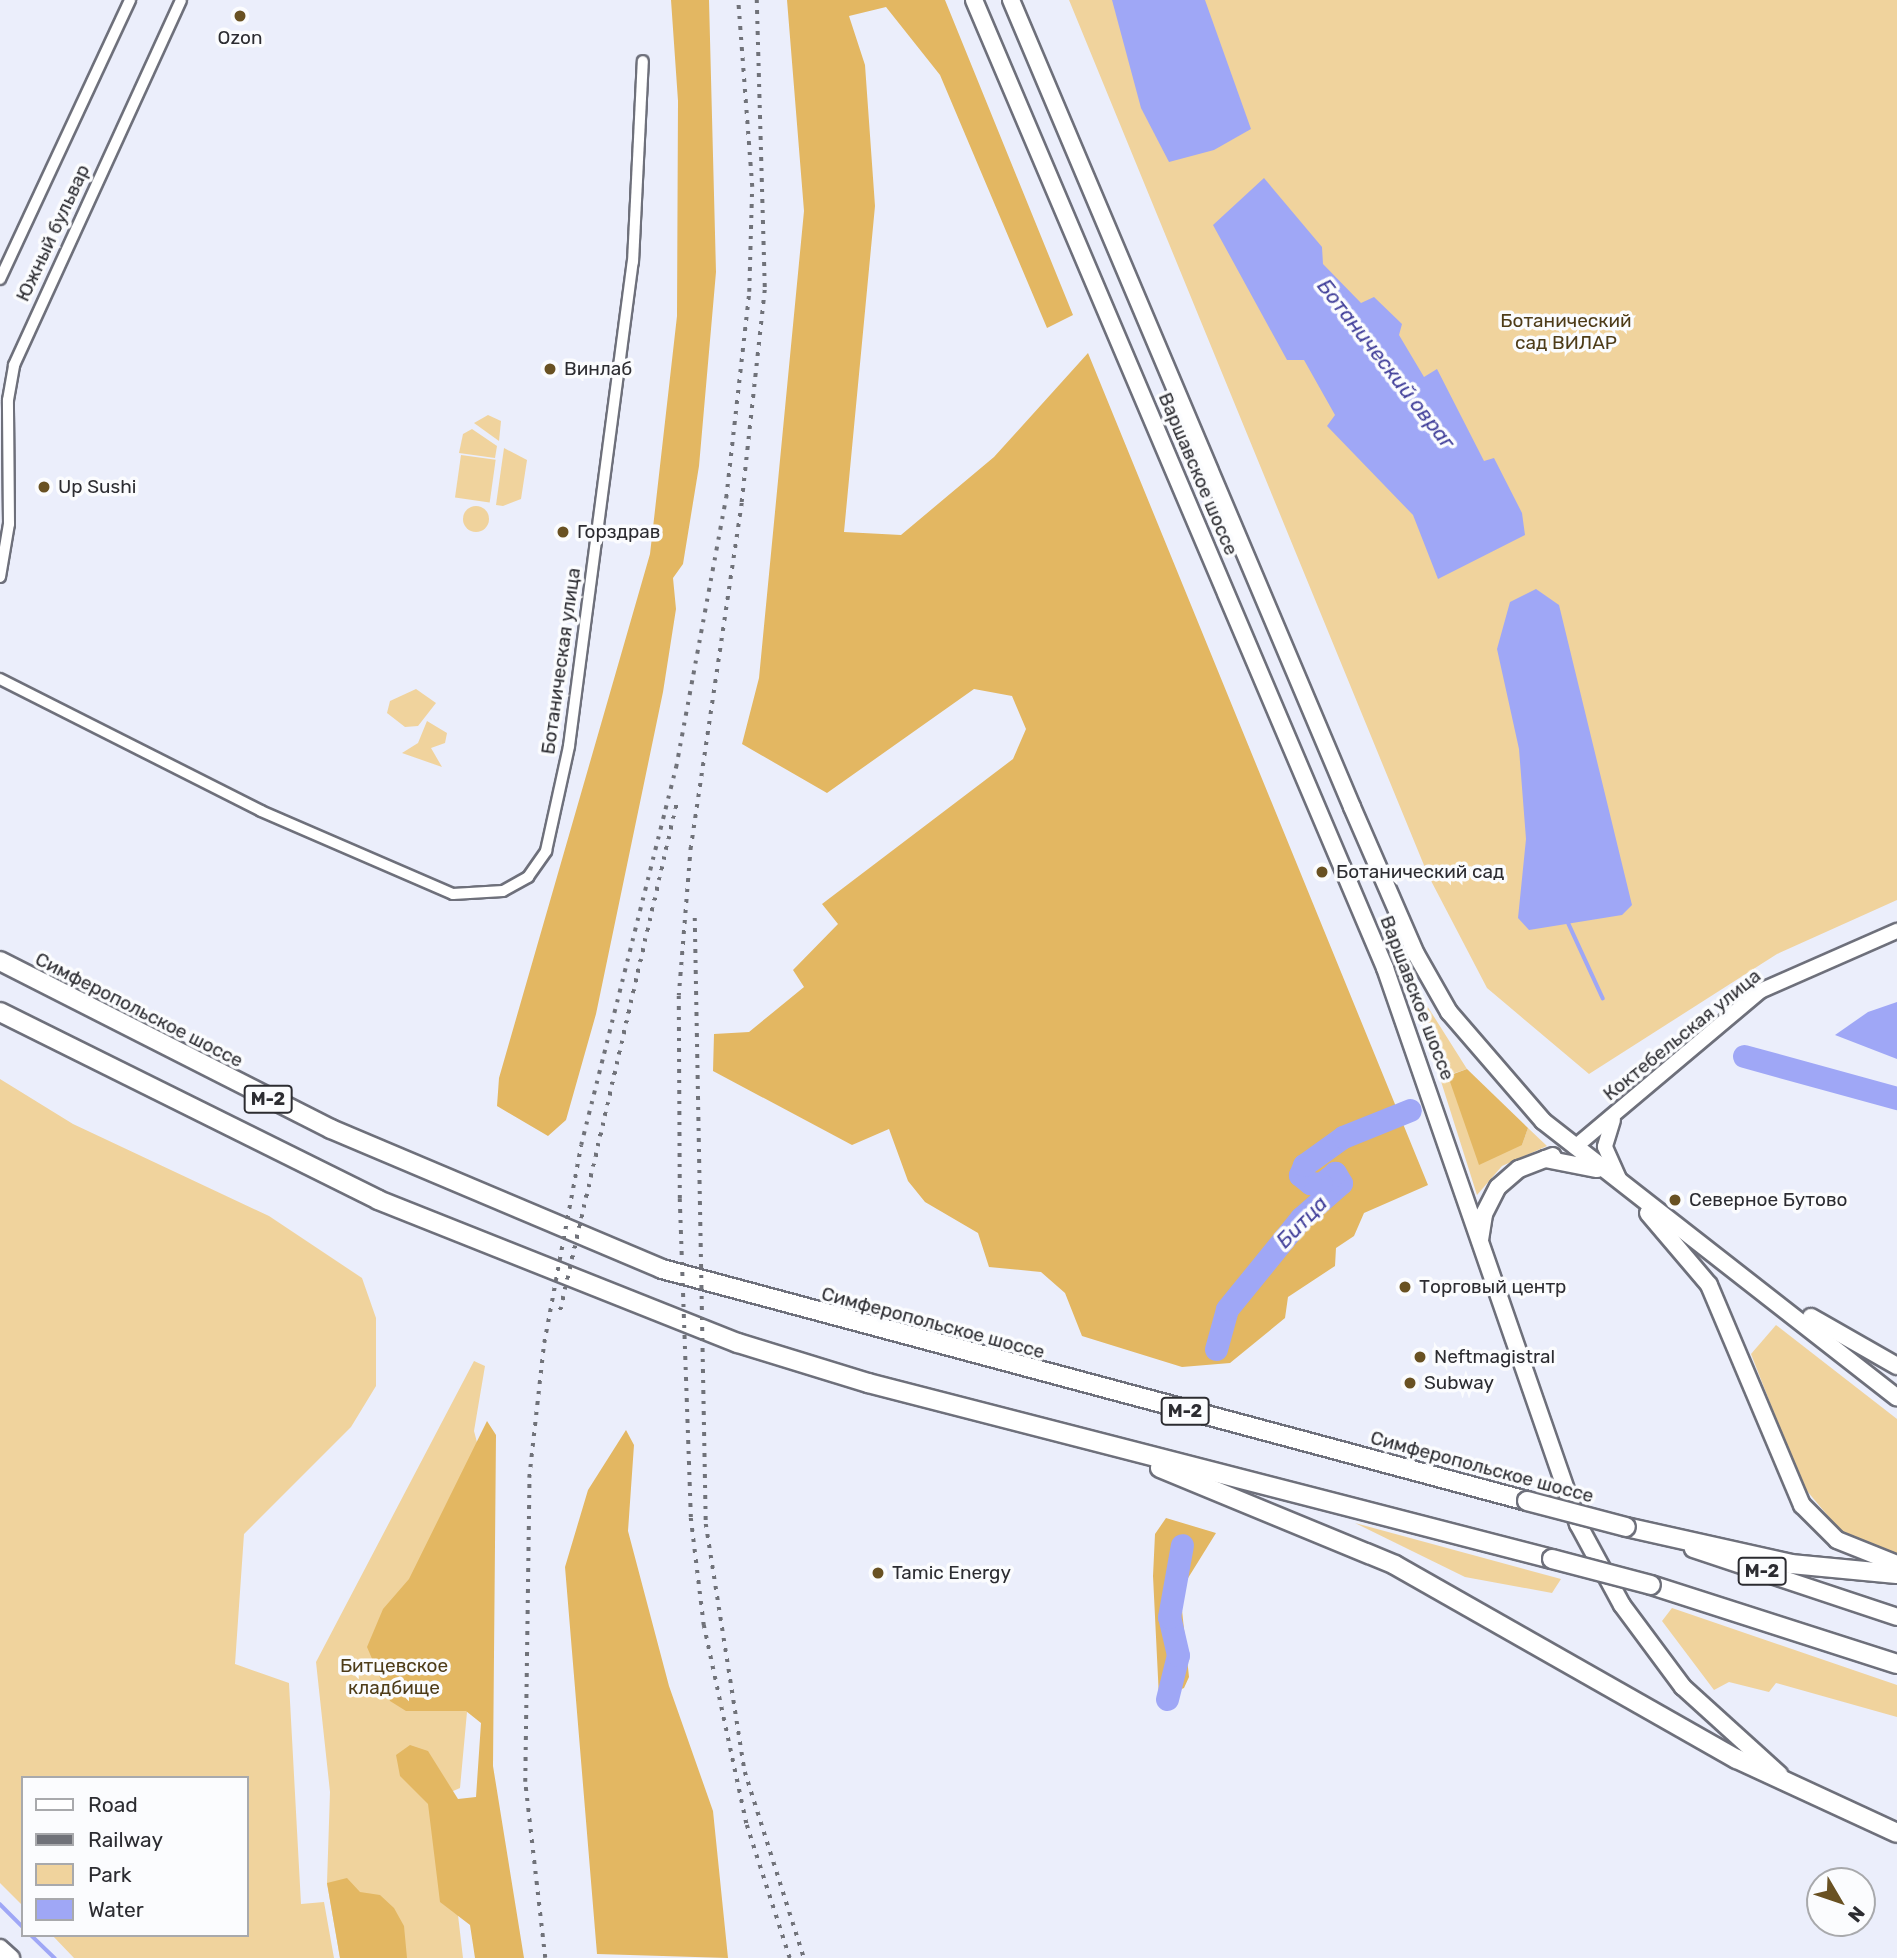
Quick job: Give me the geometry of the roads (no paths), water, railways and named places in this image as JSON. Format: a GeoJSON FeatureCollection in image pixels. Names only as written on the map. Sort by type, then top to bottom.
{"type":"FeatureCollection","features":[{"type":"Feature","properties":{"kind":"highway","name":"Симферопольское шоссе"},"geometry":{"type":"LineString","coordinates":[[0,961],[150,1042],[355,1139],[650,1264],[719,1285],[1626,1527]]}},
{"type":"Feature","properties":{"kind":"highway","name":"М-2"},"geometry":{"type":"LineString","coordinates":[[0,1012],[314,1170],[636,1304],[786,1359],[1030,1426],[1651,1585],[1897,1664]]}},
{"type":"Feature","properties":{"kind":"highway"},"geometry":{"type":"LineString","coordinates":[[1030,1426],[1216,1486],[1372,1554],[1737,1759],[1779,1775]]}},
{"type":"Feature","properties":{"kind":"highway"},"geometry":{"type":"LineString","coordinates":[[1626,1527],[1791,1564],[1897,1574]]}},
{"type":"Feature","properties":{"kind":"highway","name":"Варшавское шоссе"},"geometry":{"type":"LineString","coordinates":[[1779,1775],[1825,1805],[1897,1833]]}},
{"type":"Feature","properties":{"kind":"highway"},"geometry":{"type":"LineString","coordinates":[[1825,1805],[1897,1847]]}},
{"type":"Feature","properties":{"kind":"main road","name":"Варшавское шоссе"},"geometry":{"type":"LineString","coordinates":[[974,0],[1385,968],[1561,1481],[1599,1565],[1684,1687],[1779,1775]]}},
{"type":"Feature","properties":{"kind":"main road","name":"Варшавское шоссе"},"geometry":{"type":"LineString","coordinates":[[1011,0],[1416,954],[1481,1055],[1575,1147],[1760,1286],[1897,1398]]}},
{"type":"Feature","properties":{"kind":"main road"},"geometry":{"type":"LineString","coordinates":[[1480,1241],[1484,1214],[1498,1187],[1519,1168],[1575,1147]]}},
{"type":"Feature","properties":{"kind":"main road"},"geometry":{"type":"LineString","coordinates":[[1545,1159],[1588,1166],[1619,1181],[1709,1285],[1802,1505],[1837,1540],[1897,1564]]}},
{"type":"Feature","properties":{"kind":"main road"},"geometry":{"type":"LineString","coordinates":[[1760,1286],[1897,1366]]}},
{"type":"Feature","properties":{"kind":"main road","name":"Симферопольское шоссе"},"geometry":{"type":"LineString","coordinates":[[1626,1527],[1897,1617]]}},
{"type":"Feature","properties":{"kind":"main road"},"geometry":{"type":"LineString","coordinates":[[0,1948],[10,1958]]}},
{"type":"Feature","properties":{"kind":"street","name":"Южный бульвар"},"geometry":{"type":"LineString","coordinates":[[0,279],[130,0]]}},
{"type":"Feature","properties":{"kind":"street","name":"Южный бульвар"},"geometry":{"type":"LineString","coordinates":[[0,578],[9,524],[8,400],[14,365],[181,0]]}},
{"type":"Feature","properties":{"kind":"street","name":"Ботаническая улица"},"geometry":{"type":"LineString","coordinates":[[0,678],[289,823],[453,894],[503,891],[528,877],[546,851],[569,746],[629,288],[643,61]]}},
{"type":"Feature","properties":{"kind":"street","name":"Коктебельская улица"},"geometry":{"type":"LineString","coordinates":[[1575,1147],[1760,991],[1897,932]]}},
{"type":"Feature","properties":{"kind":"street"},"geometry":{"type":"LineString","coordinates":[[1619,1181],[1604,1137],[1625,1106]]}},
{"type":"Feature","properties":{"kind":"water"},"geometry":{"type":"Polygon","coordinates":[[[1112,0],[1205,0],[1251,129],[1214,150],[1169,162],[1141,108],[1112,0]]]}},
{"type":"Feature","properties":{"kind":"water"},"geometry":{"type":"Polygon","coordinates":[[[1264,178],[1322,247],[1323,264],[1361,303],[1374,297],[1402,324],[1399,335],[1424,377],[1437,369],[1484,461],[1494,458],[1522,513],[1525,535],[1438,579],[1413,515],[1327,426],[1335,415],[1304,360],[1287,360],[1213,225],[1264,178]]]}},
{"type":"Feature","properties":{"kind":"water"},"geometry":{"type":"Polygon","coordinates":[[[1536,589],[1559,605],[1632,905],[1622,915],[1529,930],[1518,918],[1526,839],[1519,749],[1497,649],[1510,602],[1536,589]]]}},
{"type":"Feature","properties":{"kind":"water"},"geometry":{"type":"Polygon","coordinates":[[[1897,1002],[1897,1059],[1835,1035],[1868,1012],[1897,1002]]]}},
{"type":"Feature","properties":{"kind":"waterway","name":"Ботанический овраг"},"geometry":{"type":"LineString","coordinates":[[1568,922],[1603,998]]}},
{"type":"Feature","properties":{"kind":"waterway","name":"Битца"},"geometry":{"type":"LineString","coordinates":[[1744,1056],[1897,1098]]}},
{"type":"Feature","properties":{"kind":"waterway","name":"Битца"},"geometry":{"type":"LineString","coordinates":[[1216,1349],[1227,1309],[1301,1218],[1341,1183],[1335,1173],[1321,1184],[1310,1183],[1300,1175],[1304,1165],[1343,1137],[1410,1110]]}},
{"type":"Feature","properties":{"kind":"waterway","name":"Битца"},"geometry":{"type":"LineString","coordinates":[[1167,1699],[1178,1655],[1169,1617],[1182,1545]]}},
{"type":"Feature","properties":{"kind":"waterway"},"geometry":{"type":"LineString","coordinates":[[0,1904],[21,1925]]}},
{"type":"Feature","properties":{"kind":"waterway"},"geometry":{"type":"LineString","coordinates":[[33,1937],[55,1958]]}},
{"type":"Feature","properties":{"kind":"railway"},"geometry":{"type":"LineString","coordinates":[[545,1958],[525,1782],[529,1478],[544,1343],[581,1145],[676,767],[726,498],[749,292],[752,187],[738,0]]}},
{"type":"Feature","properties":{"kind":"railway"},"geometry":{"type":"LineString","coordinates":[[757,0],[765,290],[742,503],[691,847],[679,996],[680,1199],[691,1518],[704,1625],[747,1825],[790,1958]]}},
{"type":"Feature","properties":{"kind":"railway"},"geometry":{"type":"LineString","coordinates":[[560,1310],[676,805]]}},
{"type":"Feature","properties":{"kind":"railway"},"geometry":{"type":"LineString","coordinates":[[695,918],[706,1524],[745,1772],[804,1958]]}},
{"type":"Feature","properties":{"kind":"place","name":"Ozon"},"geometry":{"type":"Point","coordinates":[240,16]}},
{"type":"Feature","properties":{"kind":"place","name":"Винлаб"},"geometry":{"type":"Point","coordinates":[550,369]}},
{"type":"Feature","properties":{"kind":"place","name":"Up Sushi"},"geometry":{"type":"Point","coordinates":[44,487]}},
{"type":"Feature","properties":{"kind":"place","name":"Горздрав"},"geometry":{"type":"Point","coordinates":[563,532]}},
{"type":"Feature","properties":{"kind":"place","name":"Ботанический сад"},"geometry":{"type":"Point","coordinates":[1322,872]}},
{"type":"Feature","properties":{"kind":"place","name":"Северное Бутово"},"geometry":{"type":"Point","coordinates":[1675,1200]}},
{"type":"Feature","properties":{"kind":"place","name":"Торговый центр"},"geometry":{"type":"Point","coordinates":[1405,1287]}},
{"type":"Feature","properties":{"kind":"place","name":"Neftmagistral"},"geometry":{"type":"Point","coordinates":[1420,1357]}},
{"type":"Feature","properties":{"kind":"place","name":"Subway"},"geometry":{"type":"Point","coordinates":[1410,1383]}},
{"type":"Feature","properties":{"kind":"place","name":"Tamic Energy"},"geometry":{"type":"Point","coordinates":[878,1573]}},
{"type":"Feature","properties":{"kind":"park label","name":"Ботанический сад ВИЛАР"},"geometry":{"type":"Point","coordinates":[1566,332]}},
{"type":"Feature","properties":{"kind":"park label","name":"Битцевское кладбище"},"geometry":{"type":"Point","coordinates":[394,1677]}}]}
